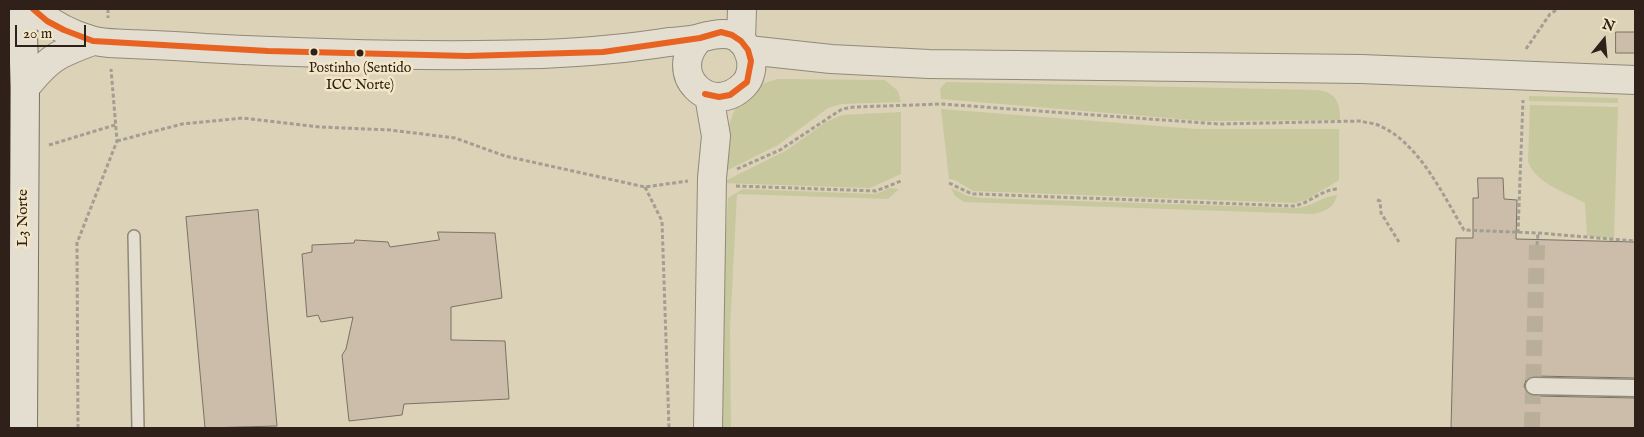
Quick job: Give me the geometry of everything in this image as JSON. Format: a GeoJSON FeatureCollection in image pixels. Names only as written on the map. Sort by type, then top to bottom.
{"type":"FeatureCollection","features":[{"type":"Feature","properties":{"kind":"street","name":"L3 Norte"},"geometry":{"type":"LineString","coordinates":[[22,9],[25,88],[23,428]]}},
{"type":"Feature","properties":{"kind":"street"},"geometry":{"type":"LineString","coordinates":[[33,9],[47,21],[64,30],[101,42],[285,52],[467,56],[603,52],[721,32],[745,63]]}},
{"type":"Feature","properties":{"kind":"street"},"geometry":{"type":"LineString","coordinates":[[724,9],[705,36],[688,54],[686,65],[688,75],[693,84],[709,96],[730,95],[745,63]]}},
{"type":"Feature","properties":{"kind":"street"},"geometry":{"type":"LineString","coordinates":[[716,136],[745,63],[742,9]]}},
{"type":"Feature","properties":{"kind":"street"},"geometry":{"type":"LineString","coordinates":[[25,88],[43,65],[63,52],[101,42]]}},
{"type":"Feature","properties":{"kind":"street"},"geometry":{"type":"LineString","coordinates":[[603,52],[686,65]]}},
{"type":"Feature","properties":{"kind":"street"},"geometry":{"type":"LineString","coordinates":[[745,63],[831,59],[929,64],[1361,69],[1635,80]]}},
{"type":"Feature","properties":{"kind":"street"},"geometry":{"type":"LineString","coordinates":[[708,428],[712,178],[716,136],[709,96]]}},
{"type":"Feature","properties":{"kind":"street"},"geometry":{"type":"LineString","coordinates":[[1534,386],[1635,388]]}},
{"type":"Feature","properties":{"kind":"lane"},"geometry":{"type":"LineString","coordinates":[[134,236],[138,428]]}},
{"type":"Feature","properties":{"kind":"path"},"geometry":{"type":"LineString","coordinates":[[78,428],[77,243],[117,141],[116,125],[101,42],[108,9]]}},
{"type":"Feature","properties":{"kind":"path"},"geometry":{"type":"LineString","coordinates":[[1518,232],[1524,52],[1550,14],[1558,9]]}},
{"type":"Feature","properties":{"kind":"path"},"geometry":{"type":"LineString","coordinates":[[117,141],[182,124],[243,118],[320,127],[390,130],[455,138],[505,156],[645,187],[712,178],[780,150],[842,109],[854,107],[942,104],[1219,124],[1361,121],[1380,126],[1408,146],[1427,168],[1464,230],[1538,233],[1635,241]]}},
{"type":"Feature","properties":{"kind":"path"},"geometry":{"type":"LineString","coordinates":[[25,153],[116,125]]}},
{"type":"Feature","properties":{"kind":"path"},"geometry":{"type":"LineString","coordinates":[[712,178],[724,185],[876,191],[901,181]]}},
{"type":"Feature","properties":{"kind":"path"},"geometry":{"type":"LineString","coordinates":[[949,183],[972,194],[1292,206],[1306,203],[1332,189],[1338,189]]}},
{"type":"Feature","properties":{"kind":"path"},"geometry":{"type":"LineString","coordinates":[[645,187],[662,221],[669,428]]}},
{"type":"Feature","properties":{"kind":"path"},"geometry":{"type":"LineString","coordinates":[[1376,200],[1380,201],[1381,213],[1399,242]]}},
{"type":"Feature","properties":{"kind":"path"},"geometry":{"type":"LineString","coordinates":[[1537,244],[1538,233]]}},
{"type":"Feature","properties":{"kind":"green space"},"geometry":{"type":"Polygon","coordinates":[[[778,79],[885,80],[898,91],[901,102],[841,104],[828,108],[778,145],[722,173],[729,127],[733,114],[740,102],[761,85],[778,79]]]}},
{"type":"Feature","properties":{"kind":"green space"},"geometry":{"type":"Polygon","coordinates":[[[946,82],[1317,90],[1329,93],[1336,99],[1340,120],[1204,121],[941,99],[940,89],[946,82]]]}},
{"type":"Feature","properties":{"kind":"green space"},"geometry":{"type":"Polygon","coordinates":[[[1529,96],[1618,98],[1618,103],[1529,101],[1529,96]]]}},
{"type":"Feature","properties":{"kind":"green space"},"geometry":{"type":"Polygon","coordinates":[[[1530,105],[1618,107],[1614,238],[1587,236],[1585,203],[1552,187],[1532,170],[1528,162],[1530,105]]]}},
{"type":"Feature","properties":{"kind":"green space"},"geometry":{"type":"Polygon","coordinates":[[[941,109],[1196,129],[1339,129],[1339,180],[1306,200],[1295,203],[973,191],[955,180],[949,179],[941,109]]]}},
{"type":"Feature","properties":{"kind":"green space"},"geometry":{"type":"Polygon","coordinates":[[[901,112],[901,174],[870,188],[721,183],[787,150],[826,122],[842,115],[901,112]]]}},
{"type":"Feature","properties":{"kind":"green space"},"geometry":{"type":"Polygon","coordinates":[[[890,188],[899,189],[888,199],[737,194],[730,329],[731,428],[721,428],[722,297],[728,198],[743,189],[876,194],[890,188]]]}},
{"type":"Feature","properties":{"kind":"green space"},"geometry":{"type":"Polygon","coordinates":[[[951,188],[968,196],[983,198],[1295,208],[1337,195],[1336,200],[1331,206],[1313,214],[964,202],[955,196],[951,188]]]}},
{"type":"Feature","properties":{"kind":"building"},"geometry":{"type":"Polygon","coordinates":[[[1616,32],[1635,32],[1635,53],[1616,53],[1616,32]]]}},
{"type":"Feature","properties":{"kind":"building"},"geometry":{"type":"Polygon","coordinates":[[[1478,178],[1503,178],[1504,199],[1517,200],[1516,239],[1635,242],[1635,378],[1534,376],[1526,380],[1524,386],[1528,394],[1534,396],[1635,398],[1635,428],[1451,428],[1456,238],[1473,238],[1473,198],[1478,198],[1478,178]]]}},
{"type":"Feature","properties":{"kind":"building"},"geometry":{"type":"Polygon","coordinates":[[[258,210],[277,426],[205,428],[186,217],[258,210]]]}},
{"type":"Feature","properties":{"kind":"building"},"geometry":{"type":"Polygon","coordinates":[[[438,232],[495,233],[502,298],[451,307],[451,340],[505,341],[509,399],[404,404],[402,415],[349,421],[342,355],[346,349],[353,317],[321,322],[318,315],[307,317],[302,254],[312,252],[312,245],[354,243],[355,240],[388,242],[390,247],[439,240],[438,232]]]}},
{"type":"Feature","properties":{"kind":"tunnel"},"geometry":{"type":"LineString","coordinates":[[1532,428],[1537,245]]}},
{"type":"Feature","properties":{"kind":"transit line"},"geometry":{"type":"LineString","coordinates":[[33,9],[47,21],[93,41],[268,51],[467,56],[603,52],[700,38],[721,32],[732,35],[741,41],[748,50],[751,61],[747,82],[730,95],[719,97],[705,94]]}},
{"type":"Feature","properties":{"kind":"place","name":"Postinho (Sentido ICC Norte)"},"geometry":{"type":"Point","coordinates":[360,53]}}]}
